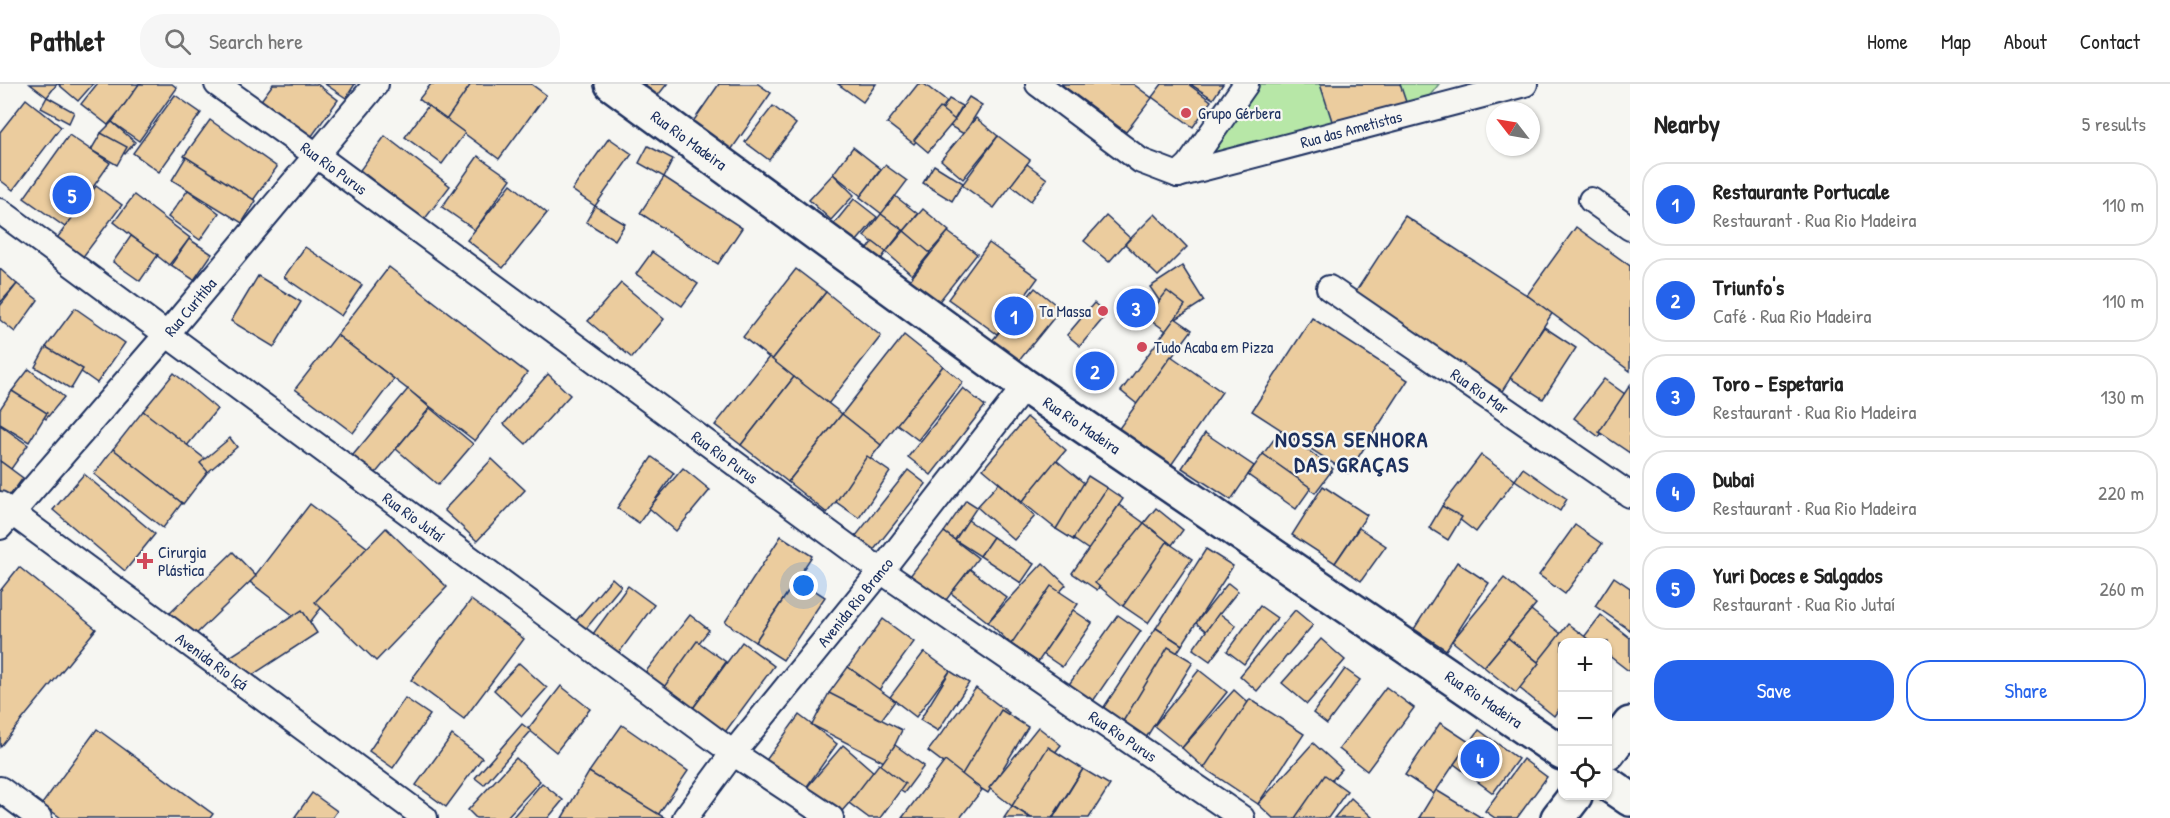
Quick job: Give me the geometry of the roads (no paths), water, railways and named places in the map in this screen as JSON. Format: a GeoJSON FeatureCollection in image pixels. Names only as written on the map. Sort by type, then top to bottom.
{"type":"FeatureCollection","features":[{"type":"Feature","properties":{"kind":"street","name":"Rua Rio Purus"},"geometry":{"type":"LineString","coordinates":[[217,84],[881,572],[1242,818]]}},
{"type":"Feature","properties":{"kind":"street","name":"Rua Curitiba"},"geometry":{"type":"LineString","coordinates":[[4,514],[167,334],[376,84]]}},
{"type":"Feature","properties":{"kind":"street","name":"Rua Rio Madeira"},"geometry":{"type":"LineString","coordinates":[[612,84],[1025,386],[1558,750]]}},
{"type":"Feature","properties":{"kind":"street"},"geometry":{"type":"LineString","coordinates":[[1041,85],[1141,161],[1178,175],[1189,165],[1246,84]]}},
{"type":"Feature","properties":{"kind":"street"},"geometry":{"type":"LineString","coordinates":[[1431,108],[1450,84]]}},
{"type":"Feature","properties":{"kind":"street","name":"Rua das Ametistas"},"geometry":{"type":"LineString","coordinates":[[1178,175],[1525,84]]}},
{"type":"Feature","properties":{"kind":"street"},"geometry":{"type":"LineString","coordinates":[[1591,200],[1630,228]]}},
{"type":"Feature","properties":{"kind":"street","name":"Rua Rio Jutaí"},"geometry":{"type":"LineString","coordinates":[[0,212],[733,753],[831,818]]}},
{"type":"Feature","properties":{"kind":"street","name":"Rua Rio Mar"},"geometry":{"type":"LineString","coordinates":[[1329,288],[1630,495]]}},
{"type":"Feature","properties":{"kind":"street","name":"Avenida Rio Branco"},"geometry":{"type":"LineString","coordinates":[[685,818],[733,753],[881,572],[1025,386]]}},
{"type":"Feature","properties":{"kind":"street","name":"Avenida Rio Içá"},"geometry":{"type":"LineString","coordinates":[[4,514],[424,818]]}},
{"type":"Feature","properties":{"kind":"street"},"geometry":{"type":"LineString","coordinates":[[1612,748],[1630,724]]}},
{"type":"Feature","properties":{"kind":"street"},"geometry":{"type":"LineString","coordinates":[[1612,787],[1630,799]]}},
{"type":"Feature","properties":{"kind":"street"},"geometry":{"type":"LineString","coordinates":[[0,789],[39,818]]}},
{"type":"Feature","properties":{"kind":"street"},"geometry":{"type":"LineString","coordinates":[[1558,818],[1571,800]]}},
{"type":"Feature","properties":{"kind":"place","name":"Grupo Gérbera"},"geometry":{"type":"Point","coordinates":[1186,113]}},
{"type":"Feature","properties":{"kind":"place","name":"Yuri Doces e Salgados"},"geometry":{"type":"Point","coordinates":[72,195]}},
{"type":"Feature","properties":{"kind":"place","name":"Toro - Espetaria"},"geometry":{"type":"Point","coordinates":[1136,308]}},
{"type":"Feature","properties":{"kind":"place","name":"Ta Massa"},"geometry":{"type":"Point","coordinates":[1103,311]}},
{"type":"Feature","properties":{"kind":"place","name":"Restaurante Portucale"},"geometry":{"type":"Point","coordinates":[1014,316]}},
{"type":"Feature","properties":{"kind":"place","name":"Tudo Acaba em Pizza"},"geometry":{"type":"Point","coordinates":[1142,347]}},
{"type":"Feature","properties":{"kind":"place","name":"Triunfo's"},"geometry":{"type":"Point","coordinates":[1095,371]}},
{"type":"Feature","properties":{"kind":"place","name":"Cirurgia Plástica"},"geometry":{"type":"Point","coordinates":[145,561]}},
{"type":"Feature","properties":{"kind":"place","name":"Dubai"},"geometry":{"type":"Point","coordinates":[1480,759]}},
{"type":"Feature","properties":{"kind":"district","name":"NOSSA SENHORA DAS GRAÇAS"},"geometry":{"type":"Point","coordinates":[1352,452]}}]}
